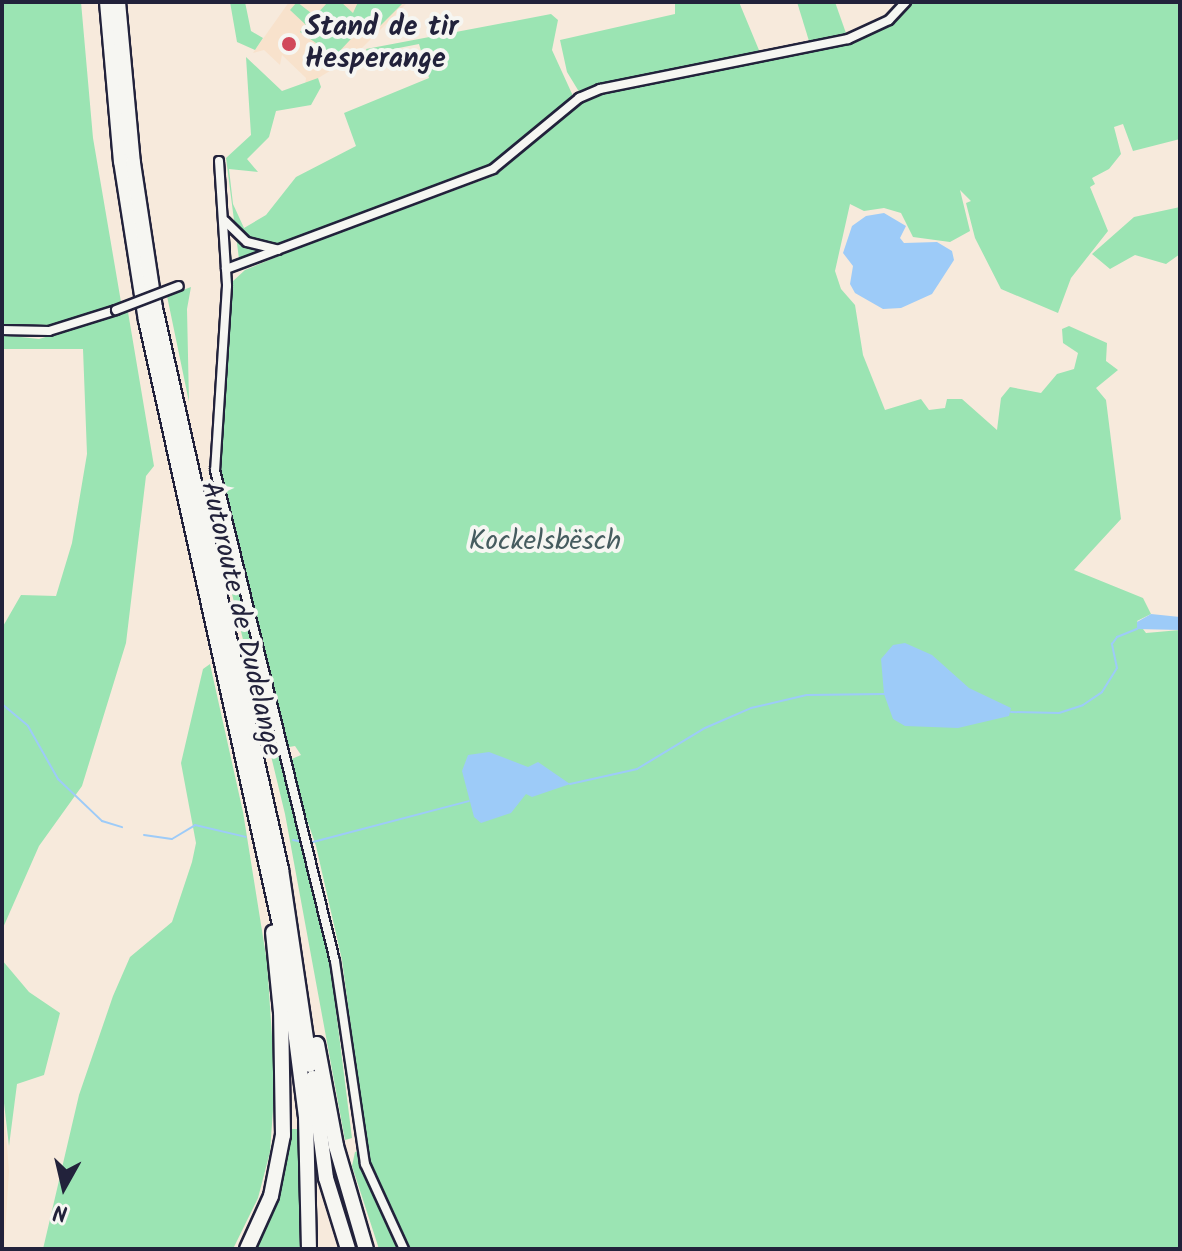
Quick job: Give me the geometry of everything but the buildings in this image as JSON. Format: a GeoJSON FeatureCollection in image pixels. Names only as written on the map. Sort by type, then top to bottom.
{"type":"FeatureCollection","features":[{"type":"Feature","properties":{"kind":"highway","name":"Autoroute de Dudelange"},"geometry":{"type":"LineString","coordinates":[[107,2],[121,161],[146,320],[272,881],[302,1079],[309,1249]]}},
{"type":"Feature","properties":{"kind":"highway","name":"Autoroute de Dudelange"},"geometry":{"type":"LineString","coordinates":[[118,2],[133,163],[155,308],[275,842],[300,978],[311,1066],[318,1249]]}},
{"type":"Feature","properties":{"kind":"highway"},"geometry":{"type":"LineString","coordinates":[[247,1249],[271,1196],[283,1135],[281,1012],[268,904],[272,881]]}},
{"type":"Feature","properties":{"kind":"highway"},"geometry":{"type":"LineString","coordinates":[[300,978],[311,999],[336,1146],[366,1249]]}},
{"type":"Feature","properties":{"kind":"highway"},"geometry":{"type":"LineString","coordinates":[[311,1066],[326,1178],[348,1249]]}},
{"type":"Feature","properties":{"kind":"street"},"geometry":{"type":"LineString","coordinates":[[226,269],[493,169],[579,98],[600,89],[848,39],[889,20],[906,2]]}},
{"type":"Feature","properties":{"kind":"street"},"geometry":{"type":"LineString","coordinates":[[219,161],[226,269],[222,412],[215,470],[335,961],[365,1164],[404,1249]]}},
{"type":"Feature","properties":{"kind":"street"},"geometry":{"type":"LineString","coordinates":[[225,220],[247,242],[279,250]]}},
{"type":"Feature","properties":{"kind":"street"},"geometry":{"type":"LineString","coordinates":[[2,330],[49,331],[179,286]]}},
{"type":"Feature","properties":{"kind":"shaded area"},"geometry":{"type":"Polygon","coordinates":[[[289,2],[408,2],[353,57],[305,86],[306,78],[282,55],[280,65],[264,50],[253,53],[289,2]]]}},
{"type":"Feature","properties":{"kind":"shaded area"},"geometry":{"type":"Polygon","coordinates":[[[2,1086],[9,1171],[4,1249],[2,1249],[2,1086]]]}},
{"type":"Feature","properties":{"kind":"green space"},"geometry":{"type":"Polygon","coordinates":[[[2,2],[81,2],[93,138],[121,302],[52,325],[2,324],[2,2]]]}},
{"type":"Feature","properties":{"kind":"green space"},"geometry":{"type":"Polygon","coordinates":[[[230,2],[245,2],[251,31],[263,38],[255,50],[237,42],[230,2]]]}},
{"type":"Feature","properties":{"kind":"green space"},"geometry":{"type":"Polygon","coordinates":[[[297,2],[315,16],[328,2],[341,2],[353,13],[358,2],[404,2],[374,32],[365,24],[335,56],[300,32],[306,25],[290,10],[297,2]]]}},
{"type":"Feature","properties":{"kind":"green space"},"geometry":{"type":"Polygon","coordinates":[[[675,2],[739,2],[761,55],[581,95],[567,72],[560,40],[675,14],[675,2]]]}},
{"type":"Feature","properties":{"kind":"green space"},"geometry":{"type":"Polygon","coordinates":[[[797,2],[835,2],[847,36],[817,47],[809,41],[797,2]]]}},
{"type":"Feature","properties":{"kind":"green space","name":"Kockelsbësch"},"geometry":{"type":"Polygon","coordinates":[[[911,2],[1180,2],[1180,139],[1133,151],[1123,124],[1114,127],[1121,154],[1109,169],[1092,178],[1095,184],[1090,187],[1108,231],[1071,278],[1058,313],[1001,289],[975,238],[966,203],[971,201],[960,190],[970,231],[950,242],[913,237],[901,213],[884,208],[864,211],[850,204],[835,271],[841,289],[855,305],[863,355],[885,410],[921,399],[929,410],[945,408],[947,399],[962,399],[997,430],[1001,398],[1010,387],[1041,393],[1057,374],[1074,369],[1078,353],[1063,343],[1062,329],[1069,326],[1107,343],[1106,361],[1118,370],[1096,388],[1106,400],[1121,519],[1074,570],[1143,598],[1151,614],[1137,621],[1146,633],[1180,630],[1180,1249],[379,1249],[352,1166],[355,1152],[367,1148],[342,960],[316,846],[287,761],[301,755],[295,746],[283,748],[224,493],[220,464],[232,282],[245,270],[298,248],[496,175],[584,100],[599,93],[849,43],[891,23],[911,2]]]}},
{"type":"Feature","properties":{"kind":"green space"},"geometry":{"type":"Polygon","coordinates":[[[551,14],[558,20],[552,50],[573,96],[518,146],[474,173],[239,259],[226,158],[251,135],[246,57],[282,91],[318,78],[321,87],[311,105],[276,111],[269,137],[247,159],[258,172],[229,169],[233,204],[244,228],[266,215],[296,177],[356,146],[344,113],[429,78],[419,44],[368,54],[366,49],[551,14]]]}},
{"type":"Feature","properties":{"kind":"green space"},"geometry":{"type":"Polygon","coordinates":[[[1180,207],[1180,254],[1166,264],[1135,255],[1110,269],[1092,254],[1134,217],[1180,207]]]}},
{"type":"Feature","properties":{"kind":"green space"},"geometry":{"type":"Polygon","coordinates":[[[191,287],[187,309],[189,402],[167,296],[191,287]]]}},
{"type":"Feature","properties":{"kind":"green space"},"geometry":{"type":"Polygon","coordinates":[[[128,312],[154,466],[146,476],[126,643],[82,786],[39,846],[2,930],[2,628],[21,595],[56,596],[72,543],[87,454],[83,349],[2,349],[2,335],[39,339],[128,312]]]}},
{"type":"Feature","properties":{"kind":"green space"},"geometry":{"type":"Polygon","coordinates":[[[225,537],[329,955],[352,1138],[345,1140],[285,814],[219,540],[225,537]]]}},
{"type":"Feature","properties":{"kind":"green space"},"geometry":{"type":"Polygon","coordinates":[[[210,664],[243,812],[267,962],[275,1081],[270,1152],[258,1198],[233,1249],[43,1249],[79,1095],[113,996],[130,957],[172,922],[192,862],[196,843],[181,763],[203,669],[210,664]]]}},
{"type":"Feature","properties":{"kind":"green space"},"geometry":{"type":"Polygon","coordinates":[[[2,960],[29,992],[60,1013],[44,1075],[17,1084],[9,1146],[2,1086],[2,960]]]}},
{"type":"Feature","properties":{"kind":"green space"},"geometry":{"type":"Polygon","coordinates":[[[289,1129],[298,1129],[300,1249],[252,1249],[289,1129]]]}},
{"type":"Feature","properties":{"kind":"water"},"geometry":{"type":"Polygon","coordinates":[[[884,213],[906,226],[900,238],[904,243],[937,242],[952,251],[954,260],[932,294],[901,308],[883,309],[855,293],[850,284],[853,266],[843,253],[852,226],[866,216],[884,213]]]}},
{"type":"Feature","properties":{"kind":"water"},"geometry":{"type":"Polygon","coordinates":[[[1151,614],[1180,617],[1180,630],[1137,629],[1137,622],[1151,614]]]}},
{"type":"Feature","properties":{"kind":"water"},"geometry":{"type":"Polygon","coordinates":[[[905,643],[932,655],[969,688],[1011,708],[1009,716],[958,728],[905,726],[893,719],[884,694],[881,659],[893,645],[905,643]]]}},
{"type":"Feature","properties":{"kind":"water"},"geometry":{"type":"Polygon","coordinates":[[[489,752],[528,767],[538,762],[570,784],[532,797],[526,794],[511,813],[481,823],[474,817],[462,771],[468,755],[489,752]]]}},
{"type":"Feature","properties":{"kind":"waterway"},"geometry":{"type":"LineString","coordinates":[[1011,712],[1059,713],[1083,705],[1102,692],[1117,668],[1112,644],[1117,637],[1137,629]]}},
{"type":"Feature","properties":{"kind":"waterway"},"geometry":{"type":"LineString","coordinates":[[570,784],[637,769],[705,728],[751,708],[807,695],[884,694]]}},
{"type":"Feature","properties":{"kind":"waterway"},"geometry":{"type":"LineString","coordinates":[[2,704],[28,726],[58,779],[102,821],[122,827]]}},
{"type":"Feature","properties":{"kind":"waterway"},"geometry":{"type":"LineString","coordinates":[[313,842],[469,801]]}},
{"type":"Feature","properties":{"kind":"waterway"},"geometry":{"type":"LineString","coordinates":[[144,835],[172,839],[195,825],[246,837]]}},
{"type":"Feature","properties":{"kind":"waterway"},"geometry":{"type":"LineString","coordinates":[[293,840],[303,842]]}},
{"type":"Feature","properties":{"kind":"railway"},"geometry":{"type":"LineString","coordinates":[[2,1122],[2,1235]]}},
{"type":"Feature","properties":{"kind":"place","name":"Stand de tir Hesperange"},"geometry":{"type":"Point","coordinates":[289,44]}}]}
